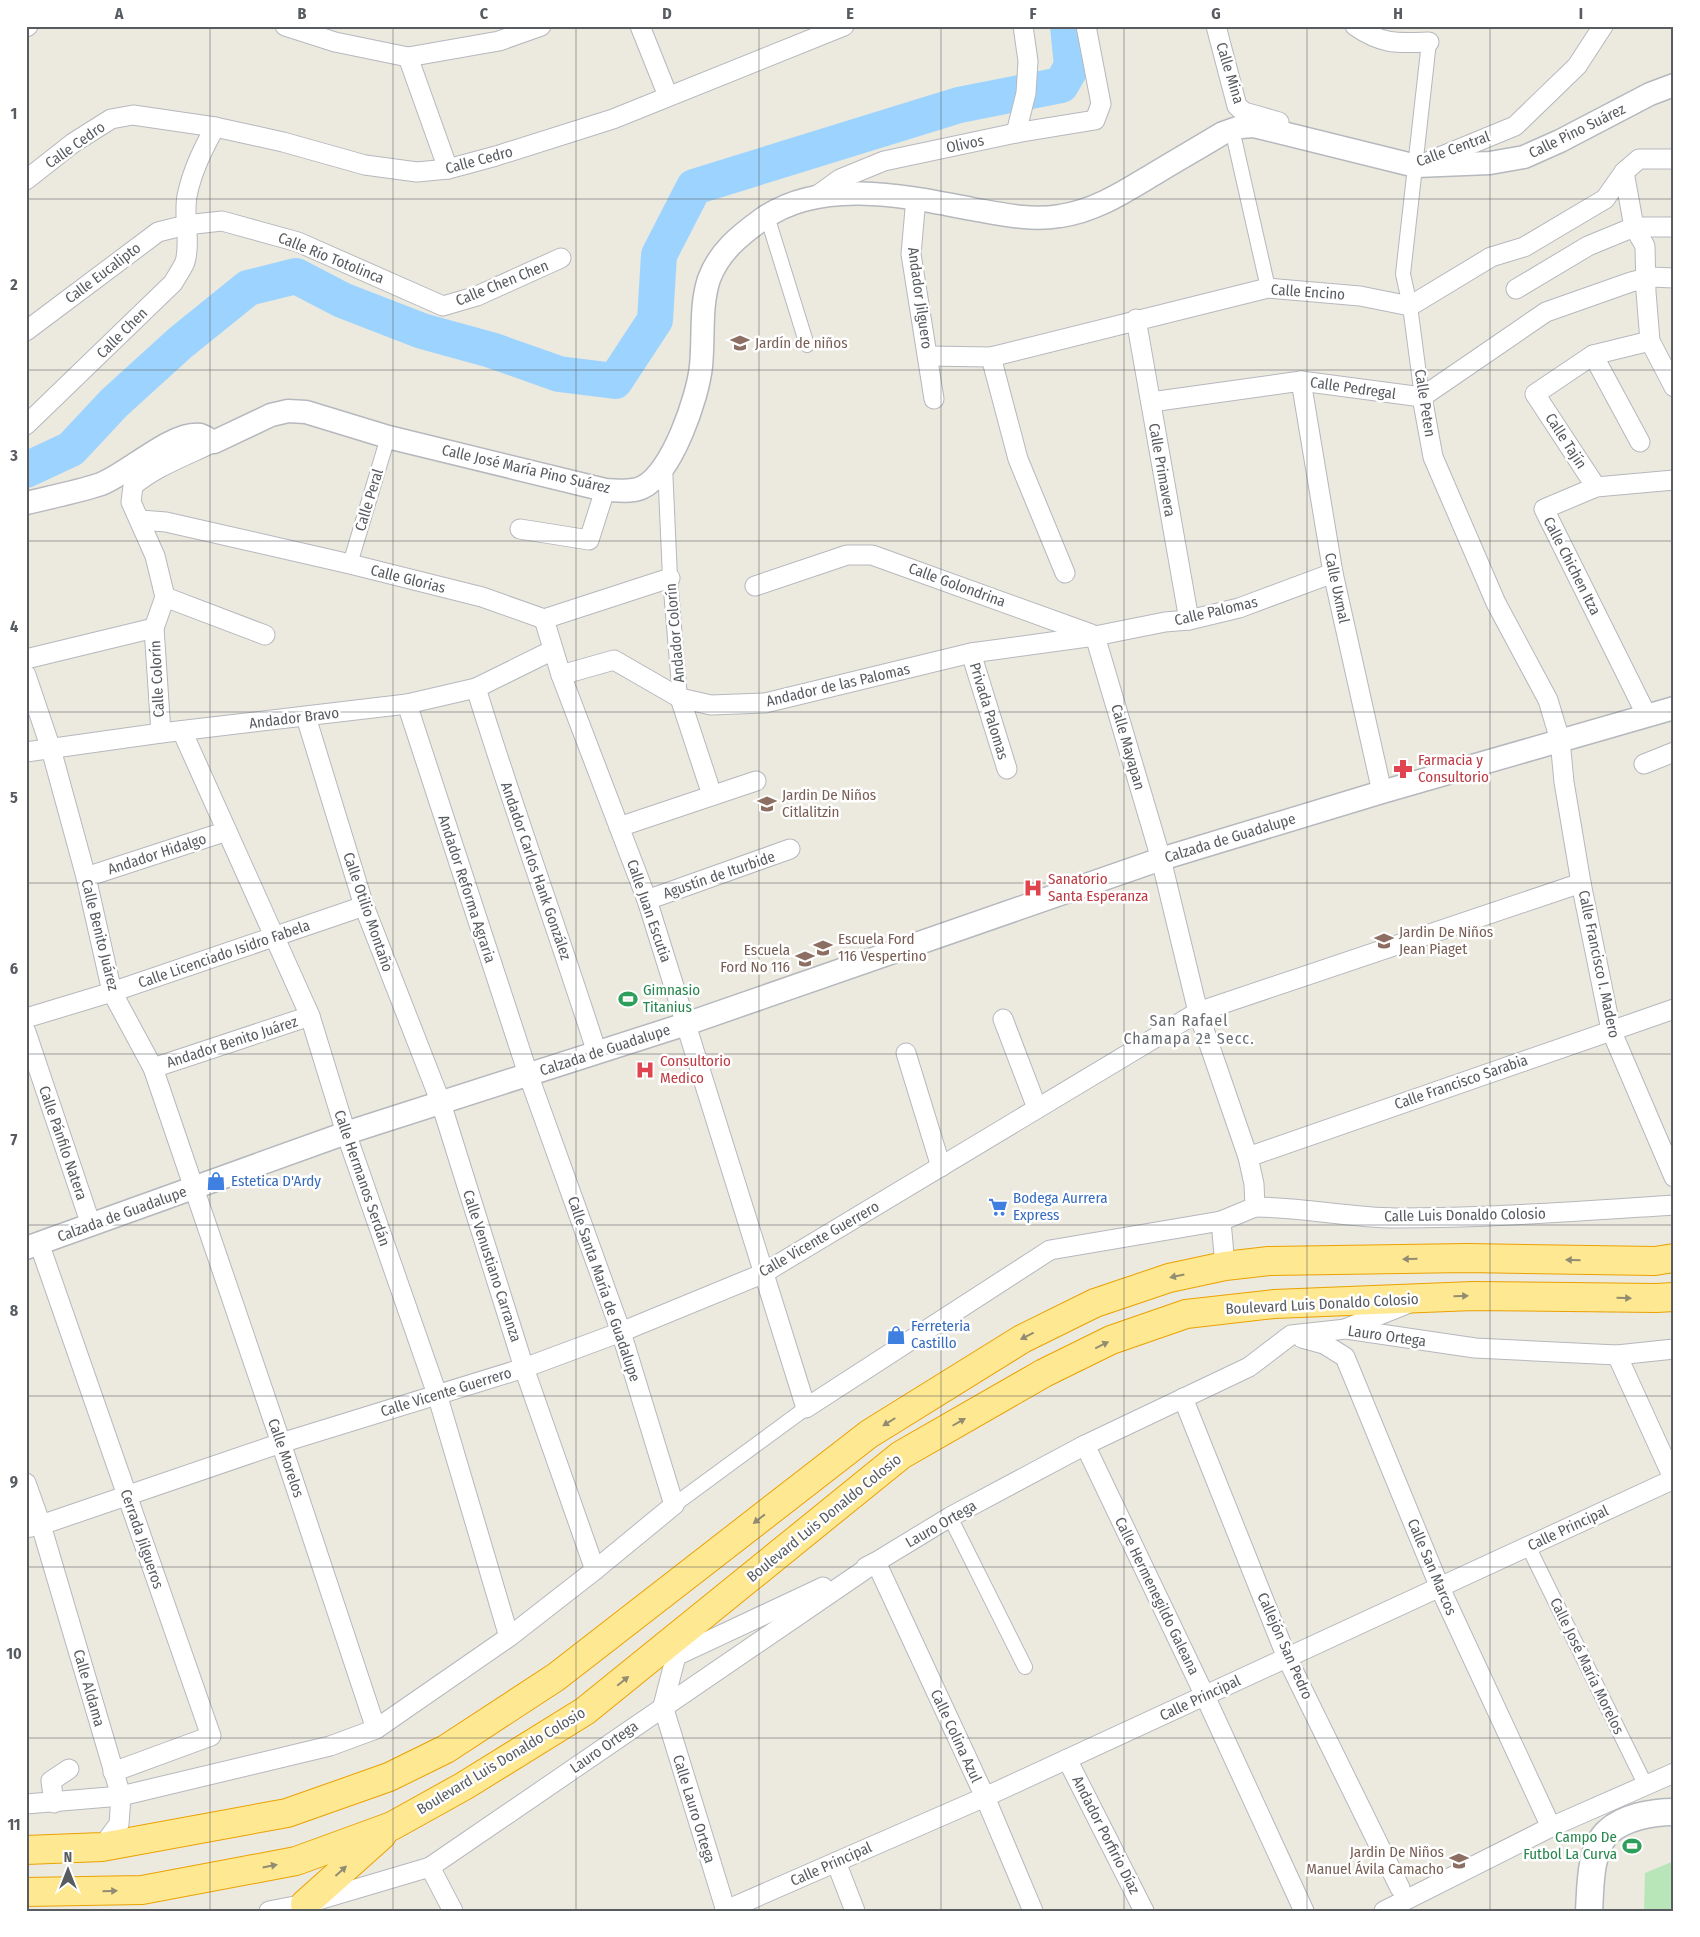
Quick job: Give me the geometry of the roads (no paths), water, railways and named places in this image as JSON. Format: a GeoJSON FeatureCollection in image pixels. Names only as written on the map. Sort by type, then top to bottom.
{"type":"FeatureCollection","features":[{"type":"Feature","properties":{"kind":"highway"},"geometry":{"type":"LineString","coordinates":[[26,1850],[102,1847],[287,1813],[389,1777],[446,1749],[556,1677],[869,1434],[1013,1344],[1095,1303],[1169,1278],[1225,1266],[1289,1261],[1467,1258],[1655,1261],[1674,1258]]}},
{"type":"Feature","properties":{"kind":"highway","name":"Boulevard Luis Donaldo Colosio"},"geometry":{"type":"LineString","coordinates":[[26,1892],[142,1890],[296,1861],[392,1826],[464,1786],[585,1711],[901,1456],[1044,1373],[1111,1340],[1186,1314],[1274,1304],[1473,1296],[1674,1297]]}},
{"type":"Feature","properties":{"kind":"highway"},"geometry":{"type":"LineString","coordinates":[[305,1904],[392,1826]]}},
{"type":"Feature","properties":{"kind":"main road"},"geometry":{"type":"LineString","coordinates":[[1589,1911],[1593,1865],[1598,1848],[1607,1832],[1632,1818],[1662,1812],[1674,1812]]}},
{"type":"Feature","properties":{"kind":"street"},"geometry":{"type":"LineString","coordinates":[[285,26],[335,42],[408,57],[499,41],[541,26]]}},
{"type":"Feature","properties":{"kind":"street"},"geometry":{"type":"LineString","coordinates":[[640,26],[668,96]]}},
{"type":"Feature","properties":{"kind":"street","name":"Calle Cedro"},"geometry":{"type":"LineString","coordinates":[[26,180],[73,143],[111,119],[133,115],[215,127],[283,142],[365,165],[417,172],[448,169],[613,119],[844,26]]}},
{"type":"Feature","properties":{"kind":"street"},"geometry":{"type":"LineString","coordinates":[[1016,133],[1026,93],[1028,61],[1023,26]]}},
{"type":"Feature","properties":{"kind":"street","name":"Olivos"},"geometry":{"type":"LineString","coordinates":[[816,197],[840,179],[884,162],[1016,133],[1094,120],[1101,104],[1086,26]]}},
{"type":"Feature","properties":{"kind":"street","name":"Calle Mina"},"geometry":{"type":"LineString","coordinates":[[1216,26],[1237,106],[1244,112],[1294,128],[1304,139]]}},
{"type":"Feature","properties":{"kind":"street"},"geometry":{"type":"LineString","coordinates":[[1355,26],[1371,37],[1396,43],[1429,42]]}},
{"type":"Feature","properties":{"kind":"street","name":"Calle Central"},"geometry":{"type":"LineString","coordinates":[[1232,129],[1254,126],[1416,166],[1515,126],[1577,66],[1603,26]]}},
{"type":"Feature","properties":{"kind":"street","name":"Calle Peten"},"geometry":{"type":"LineString","coordinates":[[1429,42],[1403,274],[1410,306],[1422,397],[1433,457],[1496,603],[1548,700],[1560,740]]}},
{"type":"Feature","properties":{"kind":"street"},"geometry":{"type":"LineString","coordinates":[[408,57],[448,169]]}},
{"type":"Feature","properties":{"kind":"street","name":"Calle Pino Suárez"},"geometry":{"type":"LineString","coordinates":[[1416,166],[1490,163],[1524,157],[1560,141],[1650,94],[1674,85]]}},
{"type":"Feature","properties":{"kind":"street","name":"Calle Chen"},"geometry":{"type":"LineString","coordinates":[[26,425],[173,283],[185,263],[187,197],[192,177],[199,156],[215,127]]}},
{"type":"Feature","properties":{"kind":"street"},"geometry":{"type":"LineString","coordinates":[[1232,129],[1268,288]]}},
{"type":"Feature","properties":{"kind":"street","name":"Calle José María Pino Suárez"},"geometry":{"type":"LineString","coordinates":[[140,520],[132,502],[133,486],[154,472],[214,442],[270,416],[288,410],[306,412],[388,437],[606,490],[640,489],[654,481],[665,466],[689,414],[698,386],[704,295],[710,276],[721,255],[736,239],[767,216],[790,204],[816,197],[882,194],[916,198],[1010,216],[1035,218],[1059,216],[1083,211],[1113,199],[1232,129]]}},
{"type":"Feature","properties":{"kind":"street"},"geometry":{"type":"LineString","coordinates":[[1410,306],[1491,257],[1524,248],[1605,199],[1624,172],[1638,159],[1674,159]]}},
{"type":"Feature","properties":{"kind":"street"},"geometry":{"type":"LineString","coordinates":[[1624,172],[1634,227],[1645,246],[1650,341],[1674,387]]}},
{"type":"Feature","properties":{"kind":"street","name":"Andador Jilguero"},"geometry":{"type":"LineString","coordinates":[[916,198],[911,254],[934,399]]}},
{"type":"Feature","properties":{"kind":"street"},"geometry":{"type":"LineString","coordinates":[[767,216],[807,345]]}},
{"type":"Feature","properties":{"kind":"street","name":"Calle Río Totolinca"},"geometry":{"type":"LineString","coordinates":[[186,225],[222,222],[298,242],[443,306]]}},
{"type":"Feature","properties":{"kind":"street","name":"Calle Eucalipto"},"geometry":{"type":"LineString","coordinates":[[26,331],[158,232],[186,225]]}},
{"type":"Feature","properties":{"kind":"street"},"geometry":{"type":"LineString","coordinates":[[1516,289],[1588,246],[1634,227],[1674,227]]}},
{"type":"Feature","properties":{"kind":"street","name":"Calle Chen Chen"},"geometry":{"type":"LineString","coordinates":[[443,306],[477,296],[561,258]]}},
{"type":"Feature","properties":{"kind":"street"},"geometry":{"type":"LineString","coordinates":[[1422,397],[1546,312],[1631,282],[1646,279],[1674,278]]}},
{"type":"Feature","properties":{"kind":"street","name":"Calle Encino"},"geometry":{"type":"LineString","coordinates":[[928,356],[991,356],[1268,288],[1360,296],[1410,306]]}},
{"type":"Feature","properties":{"kind":"street","name":"Calle Primavera"},"geometry":{"type":"LineString","coordinates":[[1136,319],[1189,620]]}},
{"type":"Feature","properties":{"kind":"street"},"geometry":{"type":"LineString","coordinates":[[1640,442],[1593,355],[1650,341]]}},
{"type":"Feature","properties":{"kind":"street","name":"Calle Tajín"},"geometry":{"type":"LineString","coordinates":[[1593,355],[1535,394],[1596,487]]}},
{"type":"Feature","properties":{"kind":"street"},"geometry":{"type":"LineString","coordinates":[[991,356],[1018,459],[1066,573]]}},
{"type":"Feature","properties":{"kind":"street","name":"Calle Pedregal"},"geometry":{"type":"LineString","coordinates":[[1151,402],[1301,381],[1422,397]]}},
{"type":"Feature","properties":{"kind":"street","name":"Calle Uxmal"},"geometry":{"type":"LineString","coordinates":[[1301,381],[1333,573],[1382,792]]}},
{"type":"Feature","properties":{"kind":"street"},"geometry":{"type":"LineString","coordinates":[[26,503],[102,483],[128,470],[169,443],[186,436],[201,435],[214,442]]}},
{"type":"Feature","properties":{"kind":"street","name":"Calle Peral"},"geometry":{"type":"LineString","coordinates":[[350,564],[388,437]]}},
{"type":"Feature","properties":{"kind":"street","name":"Andador Colorín"},"geometry":{"type":"LineString","coordinates":[[665,466],[670,578],[680,698],[712,795]]}},
{"type":"Feature","properties":{"kind":"street","name":"Calle Chichen Itza"},"geometry":{"type":"LineString","coordinates":[[1647,716],[1544,509],[1596,487],[1674,480]]}},
{"type":"Feature","properties":{"kind":"street"},"geometry":{"type":"LineString","coordinates":[[520,529],[589,540],[606,490]]}},
{"type":"Feature","properties":{"kind":"street"},"geometry":{"type":"LineString","coordinates":[[140,520],[155,556],[165,597],[265,635]]}},
{"type":"Feature","properties":{"kind":"street","name":"Calle Glorias"},"geometry":{"type":"LineString","coordinates":[[140,520],[166,522],[350,564],[482,597],[544,619]]}},
{"type":"Feature","properties":{"kind":"street","name":"Calle Golondrina"},"geometry":{"type":"LineString","coordinates":[[755,586],[847,555],[872,555],[1094,636]]}},
{"type":"Feature","properties":{"kind":"street","name":"Calle Palomas"},"geometry":{"type":"LineString","coordinates":[[1094,636],[1164,622],[1189,620],[1239,608],[1333,573]]}},
{"type":"Feature","properties":{"kind":"street"},"geometry":{"type":"LineString","coordinates":[[544,619],[670,578]]}},
{"type":"Feature","properties":{"kind":"street","name":"Calle Colorín"},"geometry":{"type":"LineString","coordinates":[[160,733],[154,628],[165,597]]}},
{"type":"Feature","properties":{"kind":"street","name":"Calle Juan Escutia"},"geometry":{"type":"LineString","coordinates":[[544,619],[561,675],[647,900],[762,1274],[806,1408]]}},
{"type":"Feature","properties":{"kind":"street"},"geometry":{"type":"LineString","coordinates":[[26,659],[154,628]]}},
{"type":"Feature","properties":{"kind":"street","name":"Andador de las Palomas"},"geometry":{"type":"LineString","coordinates":[[561,675],[614,660],[680,698],[711,705],[765,703],[971,653],[1094,636]]}},
{"type":"Feature","properties":{"kind":"street","name":"Calle Mayapan"},"geometry":{"type":"LineString","coordinates":[[1094,636],[1161,859],[1198,1012],[1248,1157],[1254,1184],[1256,1207]]}},
{"type":"Feature","properties":{"kind":"street","name":"Andador Bravo"},"geometry":{"type":"LineString","coordinates":[[26,752],[160,733],[407,704],[476,688],[553,650]]}},
{"type":"Feature","properties":{"kind":"street","name":"Privada Palomas"},"geometry":{"type":"LineString","coordinates":[[971,653],[1007,769]]}},
{"type":"Feature","properties":{"kind":"street","name":"Calle Benito Juárez"},"geometry":{"type":"LineString","coordinates":[[26,675],[51,749],[86,877],[112,992],[153,1068],[193,1189]]}},
{"type":"Feature","properties":{"kind":"street","name":"Andador Carlos Hank González"},"geometry":{"type":"LineString","coordinates":[[476,688],[509,796],[552,912],[597,1053]]}},
{"type":"Feature","properties":{"kind":"street","name":"Andador Reforma Agraria"},"geometry":{"type":"LineString","coordinates":[[407,704],[528,1074]]}},
{"type":"Feature","properties":{"kind":"street","name":"Calzada de Guadalupe"},"geometry":{"type":"LineString","coordinates":[[32,1246],[346,1133],[686,1024],[1161,859],[1382,792],[1674,708]]}},
{"type":"Feature","properties":{"kind":"street","name":"Calle Otilio Montaño"},"geometry":{"type":"LineString","coordinates":[[306,717],[364,906],[440,1103]]}},
{"type":"Feature","properties":{"kind":"street","name":"Calle Hermanos Serdán"},"geometry":{"type":"LineString","coordinates":[[182,731],[310,1016],[346,1133],[437,1394],[509,1637]]}},
{"type":"Feature","properties":{"kind":"street","name":"Calle Francisco I. Madero"},"geometry":{"type":"LineString","coordinates":[[1560,740],[1564,782],[1581,883],[1611,1030],[1674,1178]]}},
{"type":"Feature","properties":{"kind":"street"},"geometry":{"type":"LineString","coordinates":[[1644,764],[1674,752]]}},
{"type":"Feature","properties":{"kind":"street"},"geometry":{"type":"LineString","coordinates":[[619,827],[756,782]]}},
{"type":"Feature","properties":{"kind":"street","name":"Andador Hidalgo"},"geometry":{"type":"LineString","coordinates":[[86,877],[227,830]]}},
{"type":"Feature","properties":{"kind":"street","name":"Agustín de Iturbide"},"geometry":{"type":"LineString","coordinates":[[647,900],[790,849]]}},
{"type":"Feature","properties":{"kind":"street","name":"Calle Vicente Guerrero"},"geometry":{"type":"LineString","coordinates":[[33,1527],[281,1443],[524,1368],[621,1332],[762,1274],[1198,1012],[1581,883]]}},
{"type":"Feature","properties":{"kind":"street","name":"Calle Licenciado Isidro Fabela"},"geometry":{"type":"LineString","coordinates":[[26,1018],[112,992],[364,906]]}},
{"type":"Feature","properties":{"kind":"street","name":"Calle Francisco Sarabia"},"geometry":{"type":"LineString","coordinates":[[1248,1157],[1674,1009]]}},
{"type":"Feature","properties":{"kind":"street","name":"Andador Benito Juárez"},"geometry":{"type":"LineString","coordinates":[[153,1068],[310,1016]]}},
{"type":"Feature","properties":{"kind":"street"},"geometry":{"type":"LineString","coordinates":[[1003,1019],[1037,1108]]}},
{"type":"Feature","properties":{"kind":"street","name":"Calle Pánfilo Natera"},"geometry":{"type":"LineString","coordinates":[[26,1032],[91,1225]]}},
{"type":"Feature","properties":{"kind":"street"},"geometry":{"type":"LineString","coordinates":[[906,1053],[941,1166]]}},
{"type":"Feature","properties":{"kind":"street","name":"Calle Santa María de Guadalupe"},"geometry":{"type":"LineString","coordinates":[[528,1074],[621,1332],[674,1505]]}},
{"type":"Feature","properties":{"kind":"street","name":"Calle Venustiano Carranza"},"geometry":{"type":"LineString","coordinates":[[440,1103],[524,1368],[596,1570]]}},
{"type":"Feature","properties":{"kind":"street","name":"Calle Morelos"},"geometry":{"type":"LineString","coordinates":[[193,1189],[281,1443],[376,1729]]}},
{"type":"Feature","properties":{"kind":"street","name":"Calle Luis Donaldo Colosio"},"geometry":{"type":"LineString","coordinates":[[1256,1207],[1281,1207],[1393,1218],[1504,1217],[1674,1205]]}},
{"type":"Feature","properties":{"kind":"street"},"geometry":{"type":"LineString","coordinates":[[26,1804],[121,1796],[330,1746],[376,1729],[509,1637],[596,1570],[674,1505],[806,1408],[1050,1250],[1221,1221],[1256,1207]]}},
{"type":"Feature","properties":{"kind":"street"},"geometry":{"type":"LineString","coordinates":[[1221,1221],[1225,1266]]}},
{"type":"Feature","properties":{"kind":"street","name":"Cerrada Jilgueros"},"geometry":{"type":"LineString","coordinates":[[32,1246],[126,1496],[211,1736],[113,1772]]}},
{"type":"Feature","properties":{"kind":"street"},"geometry":{"type":"LineString","coordinates":[[1346,1329],[1424,1298]]}},
{"type":"Feature","properties":{"kind":"street","name":"Lauro Ortega"},"geometry":{"type":"LineString","coordinates":[[269,1911],[305,1904],[430,1867],[876,1562],[950,1517],[1085,1445],[1249,1367],[1291,1335],[1346,1329],[1474,1348],[1617,1355],[1674,1349]]}},
{"type":"Feature","properties":{"kind":"street","name":"Calle San Marcos"},"geometry":{"type":"LineString","coordinates":[[1291,1335],[1324,1344],[1345,1357],[1440,1588],[1551,1827]]}},
{"type":"Feature","properties":{"kind":"street"},"geometry":{"type":"LineString","coordinates":[[1617,1355],[1674,1480]]}},
{"type":"Feature","properties":{"kind":"street","name":"Callejón San Pedro"},"geometry":{"type":"LineString","coordinates":[[1183,1398],[1287,1658],[1400,1888]]}},
{"type":"Feature","properties":{"kind":"street","name":"Calle Hermenegildo Galeana"},"geometry":{"type":"LineString","coordinates":[[1085,1445],[1206,1696],[1304,1911]]}},
{"type":"Feature","properties":{"kind":"street","name":"Calle Principal"},"geometry":{"type":"LineString","coordinates":[[725,1911],[984,1797],[1674,1480]]}},
{"type":"Feature","properties":{"kind":"street","name":"Calle Aldama"},"geometry":{"type":"LineString","coordinates":[[26,1483],[33,1527],[121,1796],[119,1824],[102,1847]]}},
{"type":"Feature","properties":{"kind":"street"},"geometry":{"type":"LineString","coordinates":[[950,1517],[1024,1667]]}},
{"type":"Feature","properties":{"kind":"street","name":"Calle José María Morelos"},"geometry":{"type":"LineString","coordinates":[[1528,1546],[1646,1786]]}},
{"type":"Feature","properties":{"kind":"street"},"geometry":{"type":"LineString","coordinates":[[663,1706],[676,1656],[876,1562]]}},
{"type":"Feature","properties":{"kind":"street","name":"Calle Colina Azul"},"geometry":{"type":"LineString","coordinates":[[876,1562],[984,1797],[1033,1911]]}},
{"type":"Feature","properties":{"kind":"street","name":"Calle Lauro Ortega"},"geometry":{"type":"LineString","coordinates":[[663,1706],[725,1911]]}},
{"type":"Feature","properties":{"kind":"street","name":"Andador Porfirio Díaz"},"geometry":{"type":"LineString","coordinates":[[1067,1759],[1144,1911]]}},
{"type":"Feature","properties":{"kind":"street"},"geometry":{"type":"LineString","coordinates":[[54,1803],[51,1781],[69,1769]]}},
{"type":"Feature","properties":{"kind":"street"},"geometry":{"type":"LineString","coordinates":[[1384,1911],[1551,1827],[1674,1773]]}},
{"type":"Feature","properties":{"kind":"street"},"geometry":{"type":"LineString","coordinates":[[1592,1809],[1607,1832]]}},
{"type":"Feature","properties":{"kind":"street"},"geometry":{"type":"LineString","coordinates":[[836,1862],[855,1911]]}},
{"type":"Feature","properties":{"kind":"street"},"geometry":{"type":"LineString","coordinates":[[430,1867],[454,1911]]}},
{"type":"Feature","properties":{"kind":"waterway"},"geometry":{"type":"LineString","coordinates":[[26,470],[71,449],[114,403],[180,343],[248,288],[296,276],[342,300],[422,331],[491,350],[559,374],[615,381],[655,320],[659,255],[694,187],[959,105],[1061,85],[1072,66],[1068,26]]}},
{"type":"Feature","properties":{"kind":"place","name":"Jardín de niños"},"geometry":{"type":"Point","coordinates":[740,343]}},
{"type":"Feature","properties":{"kind":"place","name":"Farmacia y Consultorio"},"geometry":{"type":"Point","coordinates":[1403,769]}},
{"type":"Feature","properties":{"kind":"place","name":"Jardin De Niños Citlalitzin"},"geometry":{"type":"Point","coordinates":[767,804]}},
{"type":"Feature","properties":{"kind":"place","name":"Sanatorio Santa Esperanza"},"geometry":{"type":"Point","coordinates":[1033,888]}},
{"type":"Feature","properties":{"kind":"place","name":"Jardin De Niños Jean Piaget"},"geometry":{"type":"Point","coordinates":[1384,941]}},
{"type":"Feature","properties":{"kind":"place","name":"Escuela Ford 116 Vespertino"},"geometry":{"type":"Point","coordinates":[823,948]}},
{"type":"Feature","properties":{"kind":"place","name":"Escuela Ford No 116"},"geometry":{"type":"Point","coordinates":[805,959]}},
{"type":"Feature","properties":{"kind":"place","name":"Gimnasio Titanius"},"geometry":{"type":"Point","coordinates":[628,999]}},
{"type":"Feature","properties":{"kind":"place","name":"Consultorio Medico"},"geometry":{"type":"Point","coordinates":[645,1070]}},
{"type":"Feature","properties":{"kind":"place","name":"Estetica D'Ardy"},"geometry":{"type":"Point","coordinates":[216,1181]}},
{"type":"Feature","properties":{"kind":"place","name":"Bodega Aurrera Express"},"geometry":{"type":"Point","coordinates":[998,1207]}},
{"type":"Feature","properties":{"kind":"place","name":"Ferreteria Castillo"},"geometry":{"type":"Point","coordinates":[896,1335]}},
{"type":"Feature","properties":{"kind":"place","name":"Campo De Futbol La Curva"},"geometry":{"type":"Point","coordinates":[1632,1846]}},
{"type":"Feature","properties":{"kind":"place","name":"Jardin De Niños Manuel Ávila Camacho"},"geometry":{"type":"Point","coordinates":[1459,1861]}},
{"type":"Feature","properties":{"kind":"district","name":"San Rafael Chamapa 2ª Secc."},"geometry":{"type":"Point","coordinates":[1189,1029]}}]}
